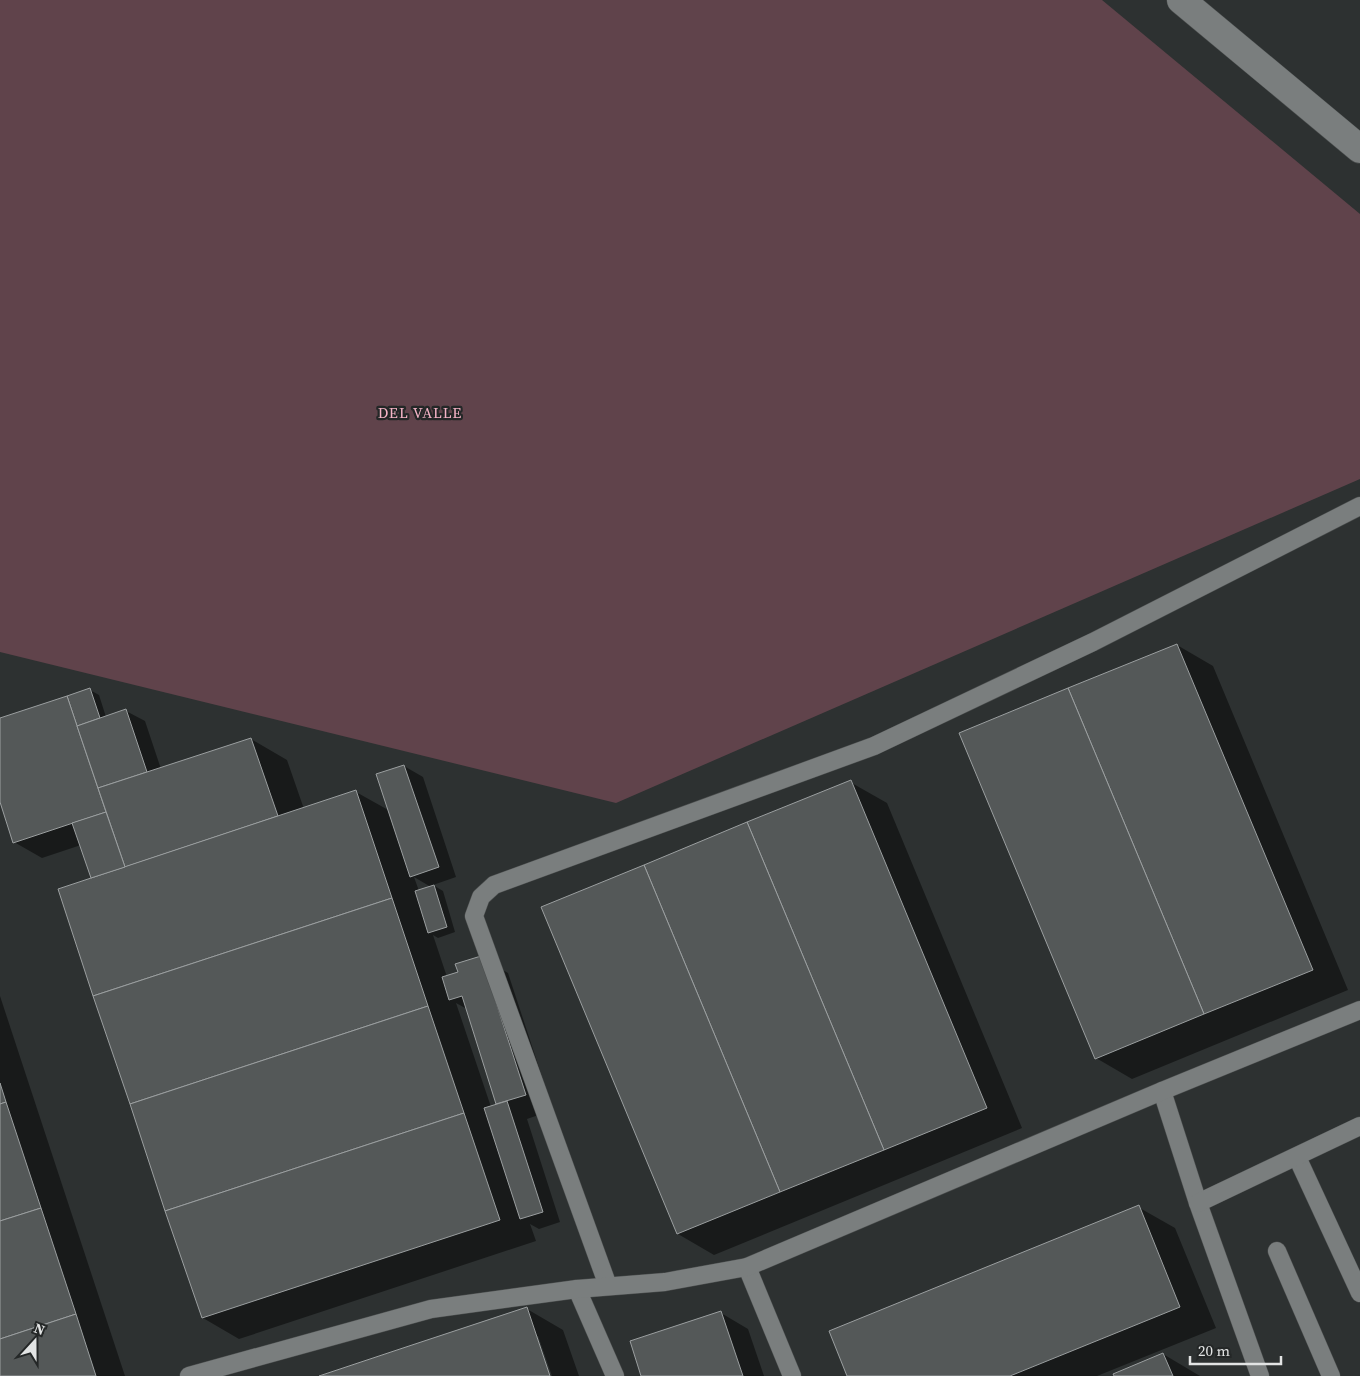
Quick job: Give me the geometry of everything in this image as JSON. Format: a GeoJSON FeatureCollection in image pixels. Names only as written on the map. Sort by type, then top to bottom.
{"type":"FeatureCollection","features":[{"type":"Feature","properties":{"kind":"street"},"geometry":{"type":"LineString","coordinates":[[1181,0],[1360,149]]}},
{"type":"Feature","properties":{"kind":"lane"},"geometry":{"type":"LineString","coordinates":[[608,1286],[474,916],[481,897],[494,885],[874,746],[1093,642],[1360,506]]}},
{"type":"Feature","properties":{"kind":"lane"},"geometry":{"type":"LineString","coordinates":[[189,1376],[431,1309],[577,1289],[665,1282],[747,1268],[1162,1091],[1360,1010]]}},
{"type":"Feature","properties":{"kind":"lane"},"geometry":{"type":"LineString","coordinates":[[1162,1091],[1198,1203],[1260,1376]]}},
{"type":"Feature","properties":{"kind":"lane"},"geometry":{"type":"LineString","coordinates":[[1198,1203],[1360,1126]]}},
{"type":"Feature","properties":{"kind":"lane"},"geometry":{"type":"LineString","coordinates":[[1297,1157],[1360,1293]]}},
{"type":"Feature","properties":{"kind":"lane"},"geometry":{"type":"LineString","coordinates":[[1277,1251],[1331,1376]]}},
{"type":"Feature","properties":{"kind":"lane"},"geometry":{"type":"LineString","coordinates":[[747,1268],[792,1376]]}},
{"type":"Feature","properties":{"kind":"lane"},"geometry":{"type":"LineString","coordinates":[[577,1289],[615,1376]]}},
{"type":"Feature","properties":{"kind":"shaded area"},"geometry":{"type":"Polygon","coordinates":[[[0,0],[1102,0],[1360,214],[1360,479],[616,803],[0,652],[0,0]]]}},
{"type":"Feature","properties":{"kind":"building"},"geometry":{"type":"Polygon","coordinates":[[[1177,644],[1313,970],[1204,1014],[1068,688],[1177,644]]]}},
{"type":"Feature","properties":{"kind":"building"},"geometry":{"type":"Polygon","coordinates":[[[90,688],[100,718],[77,726],[67,696],[90,688]]]}},
{"type":"Feature","properties":{"kind":"building"},"geometry":{"type":"Polygon","coordinates":[[[1068,688],[1204,1014],[1095,1059],[959,733],[1068,688]]]}},
{"type":"Feature","properties":{"kind":"building"},"geometry":{"type":"Polygon","coordinates":[[[67,696],[106,812],[13,843],[0,802],[0,718],[67,696]]]}},
{"type":"Feature","properties":{"kind":"building"},"geometry":{"type":"Polygon","coordinates":[[[126,709],[147,772],[98,788],[77,726],[126,709]]]}},
{"type":"Feature","properties":{"kind":"building"},"geometry":{"type":"Polygon","coordinates":[[[251,738],[278,816],[125,867],[98,788],[251,738]]]}},
{"type":"Feature","properties":{"kind":"building"},"geometry":{"type":"Polygon","coordinates":[[[404,765],[439,867],[410,877],[376,774],[404,765]]]}},
{"type":"Feature","properties":{"kind":"building"},"geometry":{"type":"Polygon","coordinates":[[[851,780],[987,1108],[884,1150],[747,822],[851,780]]]}},
{"type":"Feature","properties":{"kind":"building"},"geometry":{"type":"Polygon","coordinates":[[[356,790],[392,898],[93,996],[58,889],[356,790]]]}},
{"type":"Feature","properties":{"kind":"building"},"geometry":{"type":"Polygon","coordinates":[[[106,812],[125,867],[91,878],[72,823],[106,812]]]}},
{"type":"Feature","properties":{"kind":"building"},"geometry":{"type":"Polygon","coordinates":[[[747,822],[884,1150],[780,1192],[644,865],[747,822]]]}},
{"type":"Feature","properties":{"kind":"building"},"geometry":{"type":"Polygon","coordinates":[[[644,865],[780,1192],[677,1234],[541,907],[644,865]]]}},
{"type":"Feature","properties":{"kind":"building"},"geometry":{"type":"Polygon","coordinates":[[[434,885],[447,927],[428,933],[415,891],[434,885]]]}},
{"type":"Feature","properties":{"kind":"building"},"geometry":{"type":"Polygon","coordinates":[[[392,898],[428,1006],[130,1104],[93,996],[392,898]]]}},
{"type":"Feature","properties":{"kind":"building"},"geometry":{"type":"Polygon","coordinates":[[[481,956],[526,1095],[496,1104],[462,996],[449,1000],[442,977],[458,972],[455,964],[481,956]]]}},
{"type":"Feature","properties":{"kind":"building"},"geometry":{"type":"Polygon","coordinates":[[[428,1006],[464,1113],[165,1211],[130,1104],[428,1006]]]}},
{"type":"Feature","properties":{"kind":"building"},"geometry":{"type":"Polygon","coordinates":[[[0,1083],[6,1102],[0,1104],[0,1083]]]}},
{"type":"Feature","properties":{"kind":"building"},"geometry":{"type":"Polygon","coordinates":[[[507,1101],[543,1212],[520,1219],[484,1108],[507,1101]]]}},
{"type":"Feature","properties":{"kind":"building"},"geometry":{"type":"Polygon","coordinates":[[[6,1102],[41,1208],[0,1221],[0,1104],[6,1102]]]}},
{"type":"Feature","properties":{"kind":"building"},"geometry":{"type":"Polygon","coordinates":[[[464,1113],[500,1220],[202,1318],[165,1211],[464,1113]]]}},
{"type":"Feature","properties":{"kind":"building"},"geometry":{"type":"Polygon","coordinates":[[[1139,1205],[1180,1307],[1010,1376],[847,1376],[829,1331],[1139,1205]]]}},
{"type":"Feature","properties":{"kind":"building"},"geometry":{"type":"Polygon","coordinates":[[[41,1208],[76,1314],[0,1339],[0,1221],[41,1208]]]}},
{"type":"Feature","properties":{"kind":"building"},"geometry":{"type":"Polygon","coordinates":[[[527,1307],[550,1376],[319,1376],[403,1348],[527,1307]]]}},
{"type":"Feature","properties":{"kind":"building"},"geometry":{"type":"Polygon","coordinates":[[[721,1311],[743,1376],[641,1376],[630,1341],[721,1311]]]}},
{"type":"Feature","properties":{"kind":"building"},"geometry":{"type":"Polygon","coordinates":[[[76,1314],[96,1376],[0,1376],[0,1339],[76,1314]]]}},
{"type":"Feature","properties":{"kind":"building"},"geometry":{"type":"Polygon","coordinates":[[[1163,1353],[1173,1376],[1114,1376],[1113,1374],[1163,1353]]]}},
{"type":"Feature","properties":{"kind":"district","name":"DEL VALLE"},"geometry":{"type":"Point","coordinates":[420,412]}}]}
